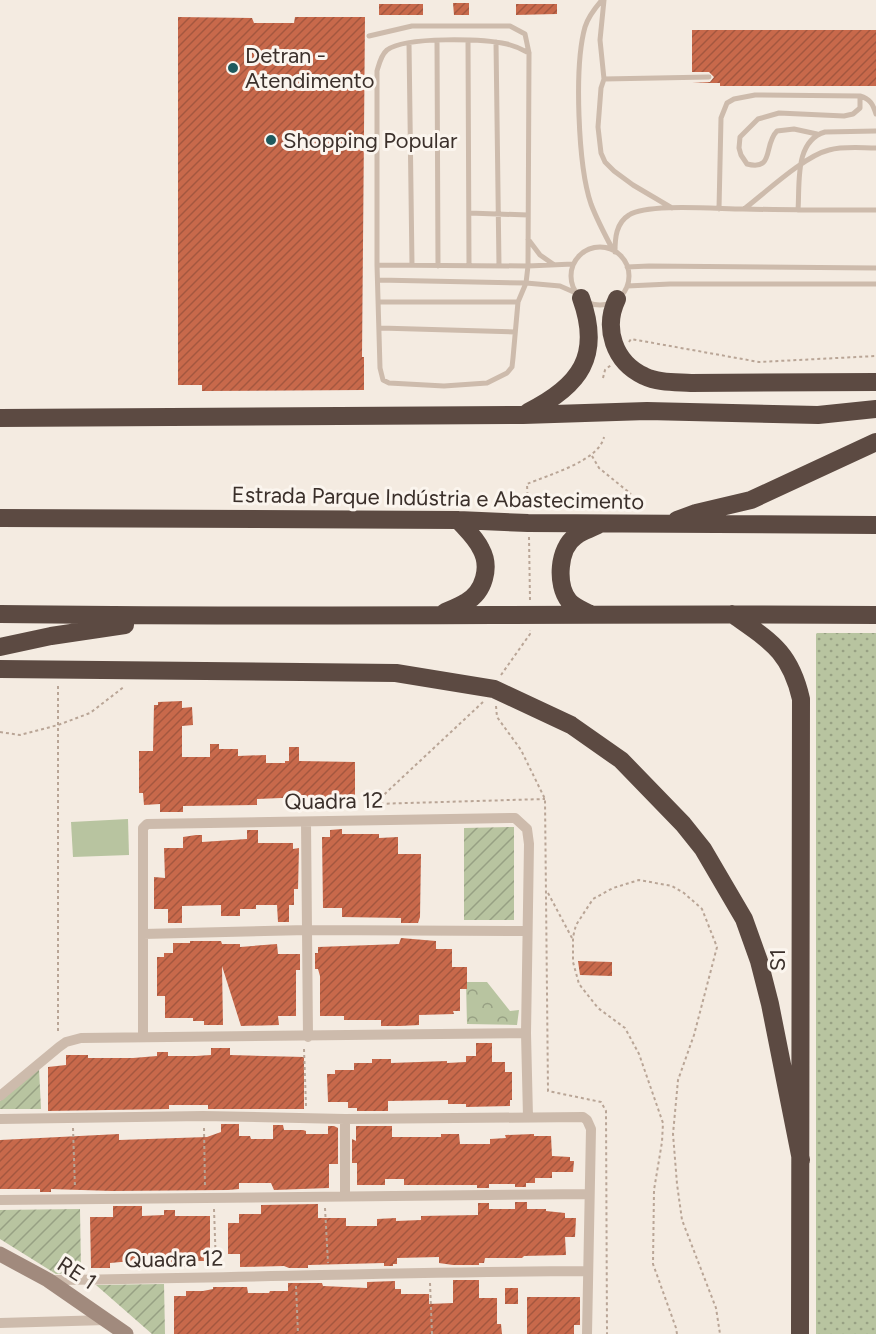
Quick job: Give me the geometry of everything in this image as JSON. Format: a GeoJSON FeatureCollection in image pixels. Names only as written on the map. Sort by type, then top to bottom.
{"type":"FeatureCollection","features":[{"type":"Feature","properties":{"kind":"highway"},"geometry":{"type":"LineString","coordinates":[[622,293],[612,310],[613,343],[619,357],[644,376],[663,381],[718,383],[876,382]]}},
{"type":"Feature","properties":{"kind":"highway"},"geometry":{"type":"LineString","coordinates":[[522,415],[559,395],[575,377],[585,360],[590,331],[579,296]]}},
{"type":"Feature","properties":{"kind":"highway"},"geometry":{"type":"LineString","coordinates":[[0,418],[522,415],[647,411],[818,415],[876,409]]}},
{"type":"Feature","properties":{"kind":"highway"},"geometry":{"type":"LineString","coordinates":[[666,525],[696,513],[752,500],[876,442]]}},
{"type":"Feature","properties":{"kind":"highway","name":"Estrada Parque Indústria e Abastecimento"},"geometry":{"type":"LineString","coordinates":[[0,518],[876,525]]}},
{"type":"Feature","properties":{"kind":"highway"},"geometry":{"type":"LineString","coordinates":[[441,614],[468,602],[483,584],[483,552],[458,520]]}},
{"type":"Feature","properties":{"kind":"highway"},"geometry":{"type":"LineString","coordinates":[[591,614],[569,601],[563,589],[562,563],[564,553],[575,536],[602,523]]}},
{"type":"Feature","properties":{"kind":"highway"},"geometry":{"type":"LineString","coordinates":[[0,614],[190,617],[441,614],[876,615]]}},
{"type":"Feature","properties":{"kind":"highway","name":"S1"},"geometry":{"type":"LineString","coordinates":[[732,614],[781,651],[796,678],[801,699],[800,1334]]}},
{"type":"Feature","properties":{"kind":"highway"},"geometry":{"type":"LineString","coordinates":[[0,647],[88,630],[190,617]]}},
{"type":"Feature","properties":{"kind":"highway"},"geometry":{"type":"LineString","coordinates":[[0,669],[396,674],[494,689],[571,725],[621,760],[684,824],[703,849],[744,919],[759,961],[770,1004],[801,1160]]}},
{"type":"Feature","properties":{"kind":"street","name":"Quadra 12"},"geometry":{"type":"LineString","coordinates":[[143,1037],[143,828],[147,824],[515,818],[527,829],[529,844],[526,1034],[528,1117]]}},
{"type":"Feature","properties":{"kind":"street"},"geometry":{"type":"LineString","coordinates":[[306,822],[306,1037]]}},
{"type":"Feature","properties":{"kind":"street"},"geometry":{"type":"LineString","coordinates":[[143,934],[307,930],[527,931]]}},
{"type":"Feature","properties":{"kind":"street"},"geometry":{"type":"LineString","coordinates":[[0,1096],[59,1047],[74,1039],[526,1034]]}},
{"type":"Feature","properties":{"kind":"street"},"geometry":{"type":"LineString","coordinates":[[0,1119],[203,1116],[345,1119],[578,1116],[587,1119],[591,1128],[587,1271],[588,1334]]}},
{"type":"Feature","properties":{"kind":"street"},"geometry":{"type":"LineString","coordinates":[[345,1119],[345,1196]]}},
{"type":"Feature","properties":{"kind":"street"},"geometry":{"type":"LineString","coordinates":[[0,1200],[589,1194]]}},
{"type":"Feature","properties":{"kind":"street","name":"RE 1"},"geometry":{"type":"LineString","coordinates":[[0,1254],[48,1280],[126,1334]]}},
{"type":"Feature","properties":{"kind":"street","name":"Quadra 12"},"geometry":{"type":"LineString","coordinates":[[48,1280],[587,1271]]}},
{"type":"Feature","properties":{"kind":"street"},"geometry":{"type":"LineString","coordinates":[[0,1323],[108,1320]]}},
{"type":"Feature","properties":{"kind":"lane"},"geometry":{"type":"LineString","coordinates":[[603,0],[600,40],[603,79],[598,141],[605,162],[633,185],[674,209]]}},
{"type":"Feature","properties":{"kind":"lane"},"geometry":{"type":"LineString","coordinates":[[378,280],[526,283],[560,286],[595,305],[611,303],[622,293],[629,278],[627,267],[614,251],[598,222],[586,187],[580,116],[581,45],[586,24],[593,10],[603,0]]}},
{"type":"Feature","properties":{"kind":"lane"},"geometry":{"type":"LineString","coordinates":[[369,36],[412,26],[510,26],[525,34],[529,53],[528,266],[526,283],[518,302],[512,367],[502,377],[487,383],[444,386],[385,381],[381,377],[380,368],[380,302],[377,265],[377,71],[382,57],[387,51],[409,43],[468,40],[508,44],[529,53]]}},
{"type":"Feature","properties":{"kind":"lane"},"geometry":{"type":"LineString","coordinates":[[468,40],[470,266]]}},
{"type":"Feature","properties":{"kind":"lane"},"geometry":{"type":"LineString","coordinates":[[437,41],[438,266]]}},
{"type":"Feature","properties":{"kind":"lane"},"geometry":{"type":"LineString","coordinates":[[496,42],[499,266]]}},
{"type":"Feature","properties":{"kind":"lane"},"geometry":{"type":"LineString","coordinates":[[409,43],[412,265]]}},
{"type":"Feature","properties":{"kind":"lane"},"geometry":{"type":"LineString","coordinates":[[603,79],[709,77]]}},
{"type":"Feature","properties":{"kind":"lane"},"geometry":{"type":"LineString","coordinates":[[719,209],[721,118],[727,103],[734,99],[755,95],[860,96],[873,104],[876,114]]}},
{"type":"Feature","properties":{"kind":"lane"},"geometry":{"type":"LineString","coordinates":[[860,96],[860,108],[854,114],[779,113],[758,119],[740,137],[741,155],[747,164],[755,165],[764,162],[767,158],[770,139],[777,131],[794,129],[817,134],[839,131],[876,131]]}},
{"type":"Feature","properties":{"kind":"lane"},"geometry":{"type":"LineString","coordinates":[[798,210],[801,165],[806,144],[817,134]]}},
{"type":"Feature","properties":{"kind":"lane"},"geometry":{"type":"LineString","coordinates":[[744,209],[801,165],[828,150],[876,148]]}},
{"type":"Feature","properties":{"kind":"lane"},"geometry":{"type":"LineString","coordinates":[[614,251],[618,228],[630,214],[648,210],[876,210]]}},
{"type":"Feature","properties":{"kind":"lane"},"geometry":{"type":"LineString","coordinates":[[469,213],[528,215]]}},
{"type":"Feature","properties":{"kind":"lane"},"geometry":{"type":"LineString","coordinates":[[528,238],[540,255],[555,265]]}},
{"type":"Feature","properties":{"kind":"lane"},"geometry":{"type":"LineString","coordinates":[[579,296],[572,283],[573,264],[583,252],[590,249],[605,248],[614,251]]}},
{"type":"Feature","properties":{"kind":"lane"},"geometry":{"type":"LineString","coordinates":[[377,265],[573,264]]}},
{"type":"Feature","properties":{"kind":"lane"},"geometry":{"type":"LineString","coordinates":[[627,267],[876,268]]}},
{"type":"Feature","properties":{"kind":"lane"},"geometry":{"type":"LineString","coordinates":[[622,293],[670,284],[876,284]]}},
{"type":"Feature","properties":{"kind":"lane"},"geometry":{"type":"LineString","coordinates":[[380,302],[518,302]]}},
{"type":"Feature","properties":{"kind":"lane"},"geometry":{"type":"LineString","coordinates":[[380,328],[515,332]]}},
{"type":"Feature","properties":{"kind":"path"},"geometry":{"type":"LineString","coordinates":[[619,357],[631,339],[759,362],[876,356]]}},
{"type":"Feature","properties":{"kind":"path"},"geometry":{"type":"LineString","coordinates":[[592,456],[599,468],[631,494]]}},
{"type":"Feature","properties":{"kind":"path"},"geometry":{"type":"LineString","coordinates":[[58,686],[58,1035]]}},
{"type":"Feature","properties":{"kind":"path"},"geometry":{"type":"LineString","coordinates":[[0,732],[21,735],[90,714],[125,686]]}},
{"type":"Feature","properties":{"kind":"path"},"geometry":{"type":"LineString","coordinates":[[494,689],[482,704],[374,804],[545,799],[548,1091],[601,1102],[606,1111],[607,1334]]}},
{"type":"Feature","properties":{"kind":"path"},"geometry":{"type":"LineString","coordinates":[[677,1334],[652,1264],[654,1190],[663,1123],[639,1054],[625,1028],[598,1008],[579,984],[573,962],[576,926],[593,899],[613,888],[639,880],[672,886],[684,893],[702,909],[717,947],[694,1035],[678,1080],[673,1134],[682,1220],[716,1308],[720,1334]]}},
{"type":"Feature","properties":{"kind":"path"},"geometry":{"type":"LineString","coordinates":[[546,890],[573,941]]}},
{"type":"Feature","properties":{"kind":"path"},"geometry":{"type":"LineString","coordinates":[[306,1037],[306,1118]]}},
{"type":"Feature","properties":{"kind":"path"},"geometry":{"type":"LineString","coordinates":[[203,1116],[217,1278]]}},
{"type":"Feature","properties":{"kind":"path"},"geometry":{"type":"LineString","coordinates":[[73,1119],[75,1200]]}},
{"type":"Feature","properties":{"kind":"path"},"geometry":{"type":"LineString","coordinates":[[324,1196],[329,1274]]}},
{"type":"Feature","properties":{"kind":"path"},"geometry":{"type":"LineString","coordinates":[[430,1272],[432,1334]]}},
{"type":"Feature","properties":{"kind":"path"},"geometry":{"type":"LineString","coordinates":[[296,1277],[297,1334]]}},
{"type":"Feature","properties":{"kind":"green space"},"geometry":{"type":"Polygon","coordinates":[[[817,633],[876,633],[876,1334],[816,1334],[817,633]]]}},
{"type":"Feature","properties":{"kind":"green space"},"geometry":{"type":"Polygon","coordinates":[[[128,819],[129,855],[73,857],[71,822],[128,819]]]}},
{"type":"Feature","properties":{"kind":"green space"},"geometry":{"type":"Polygon","coordinates":[[[514,827],[514,920],[464,920],[464,828],[514,827]]]}},
{"type":"Feature","properties":{"kind":"green space"},"geometry":{"type":"Polygon","coordinates":[[[466,982],[487,982],[510,1011],[519,1010],[517,1025],[467,1024],[466,982]]]}},
{"type":"Feature","properties":{"kind":"green space"},"geometry":{"type":"Polygon","coordinates":[[[39,1068],[41,1109],[0,1109],[0,1101],[39,1068]]]}},
{"type":"Feature","properties":{"kind":"green space"},"geometry":{"type":"Polygon","coordinates":[[[80,1209],[81,1272],[56,1274],[0,1239],[0,1210],[80,1209]]]}},
{"type":"Feature","properties":{"kind":"green space"},"geometry":{"type":"Polygon","coordinates":[[[164,1284],[165,1334],[152,1334],[96,1285],[164,1284]]]}},
{"type":"Feature","properties":{"kind":"building"},"geometry":{"type":"Polygon","coordinates":[[[453,3],[469,3],[469,15],[454,15],[453,3]]]}},
{"type":"Feature","properties":{"kind":"building"},"geometry":{"type":"Polygon","coordinates":[[[379,4],[423,4],[423,15],[379,15],[379,4]]]}},
{"type":"Feature","properties":{"kind":"building"},"geometry":{"type":"Polygon","coordinates":[[[516,4],[557,4],[557,14],[516,15],[516,4]]]}},
{"type":"Feature","properties":{"kind":"building","name":"Shopping Popular"},"geometry":{"type":"Polygon","coordinates":[[[178,17],[252,18],[254,23],[294,23],[295,17],[365,17],[362,357],[364,357],[364,390],[202,391],[202,385],[178,385],[178,17]]]}},
{"type":"Feature","properties":{"kind":"building"},"geometry":{"type":"Polygon","coordinates":[[[692,30],[876,30],[876,86],[720,86],[720,83],[692,83],[710,82],[714,77],[709,72],[692,72],[692,30]]]}},
{"type":"Feature","properties":{"kind":"building"},"geometry":{"type":"Polygon","coordinates":[[[182,701],[182,708],[192,707],[193,725],[182,726],[182,757],[210,757],[210,744],[219,744],[219,749],[238,749],[238,756],[266,755],[266,763],[285,763],[289,761],[289,747],[299,747],[299,761],[355,762],[355,796],[331,796],[331,802],[306,802],[306,797],[257,799],[257,805],[183,806],[183,812],[160,812],[160,804],[144,805],[143,793],[139,793],[139,751],[153,751],[154,705],[158,705],[158,702],[182,701]]]}},
{"type":"Feature","properties":{"kind":"building"},"geometry":{"type":"Polygon","coordinates":[[[342,829],[342,834],[379,834],[379,838],[398,837],[398,854],[421,854],[418,923],[401,923],[401,918],[342,917],[342,908],[323,908],[322,837],[330,837],[330,830],[342,829]]]}},
{"type":"Feature","properties":{"kind":"building"},"geometry":{"type":"Polygon","coordinates":[[[247,830],[258,830],[258,843],[293,843],[293,849],[299,848],[298,889],[294,889],[294,905],[289,905],[289,922],[278,922],[277,905],[256,905],[256,909],[240,909],[240,916],[221,916],[221,905],[182,906],[182,923],[168,923],[168,909],[154,909],[154,877],[165,878],[164,848],[183,848],[183,837],[196,835],[202,835],[202,842],[247,839],[247,830]]]}},
{"type":"Feature","properties":{"kind":"building"},"geometry":{"type":"Polygon","coordinates":[[[401,938],[436,941],[436,949],[452,949],[452,967],[467,967],[467,989],[460,989],[460,1011],[453,1011],[454,1014],[419,1015],[419,1025],[400,1026],[381,1026],[381,1020],[344,1020],[344,1016],[320,1016],[320,976],[318,969],[315,969],[315,953],[318,953],[318,947],[399,944],[401,938]]]}},
{"type":"Feature","properties":{"kind":"building"},"geometry":{"type":"Polygon","coordinates":[[[190,941],[221,941],[222,944],[240,944],[240,947],[277,944],[278,954],[300,954],[300,970],[296,970],[296,1016],[278,1016],[279,1025],[241,1026],[222,966],[223,1025],[204,1025],[204,1021],[193,1021],[193,1018],[165,1018],[165,996],[157,996],[157,957],[164,957],[164,953],[173,953],[173,943],[190,943],[190,941]]]}},
{"type":"Feature","properties":{"kind":"building"},"geometry":{"type":"Polygon","coordinates":[[[578,961],[612,962],[612,976],[580,975],[578,961]]]}},
{"type":"Feature","properties":{"kind":"building"},"geometry":{"type":"Polygon","coordinates":[[[476,1043],[492,1043],[492,1062],[505,1062],[505,1072],[512,1072],[510,1106],[466,1107],[466,1104],[448,1104],[448,1100],[388,1101],[388,1111],[357,1111],[357,1108],[348,1108],[348,1102],[328,1102],[327,1074],[335,1074],[335,1070],[354,1070],[354,1063],[372,1063],[372,1059],[391,1059],[391,1063],[466,1062],[466,1056],[476,1056],[476,1043]]]}},
{"type":"Feature","properties":{"kind":"building"},"geometry":{"type":"Polygon","coordinates":[[[211,1048],[230,1048],[230,1055],[304,1057],[304,1109],[208,1109],[208,1105],[169,1105],[169,1109],[48,1111],[48,1067],[66,1065],[66,1055],[88,1055],[88,1058],[133,1058],[157,1056],[157,1052],[168,1052],[168,1056],[196,1056],[211,1055],[211,1048]]]}},
{"type":"Feature","properties":{"kind":"building"},"geometry":{"type":"Polygon","coordinates":[[[221,1124],[239,1124],[239,1136],[250,1136],[251,1139],[273,1139],[273,1125],[283,1125],[284,1130],[303,1130],[306,1134],[328,1134],[328,1126],[338,1128],[338,1164],[329,1164],[329,1188],[274,1190],[271,1183],[239,1183],[239,1189],[228,1190],[51,1189],[51,1192],[40,1192],[40,1189],[0,1189],[0,1140],[119,1134],[119,1140],[207,1137],[221,1132],[221,1124]]]}},
{"type":"Feature","properties":{"kind":"building"},"geometry":{"type":"Polygon","coordinates":[[[356,1126],[392,1126],[392,1137],[441,1137],[441,1134],[459,1134],[460,1144],[490,1144],[490,1139],[506,1138],[505,1135],[551,1136],[552,1156],[570,1157],[570,1161],[574,1161],[573,1172],[552,1172],[552,1178],[535,1178],[535,1183],[526,1183],[526,1187],[515,1187],[515,1184],[489,1184],[489,1188],[477,1188],[477,1185],[404,1185],[404,1179],[385,1179],[385,1185],[357,1185],[357,1163],[352,1163],[352,1139],[356,1141],[356,1126]]]}},
{"type":"Feature","properties":{"kind":"building"},"geometry":{"type":"Polygon","coordinates":[[[515,1202],[527,1202],[527,1209],[546,1209],[546,1211],[565,1213],[565,1218],[576,1218],[575,1237],[565,1237],[566,1255],[485,1258],[484,1263],[479,1263],[479,1265],[439,1263],[439,1257],[397,1258],[397,1264],[393,1266],[384,1266],[384,1263],[308,1265],[308,1268],[289,1268],[284,1266],[240,1267],[240,1254],[228,1254],[228,1223],[239,1223],[239,1214],[261,1214],[261,1205],[318,1204],[318,1218],[346,1218],[346,1226],[377,1226],[377,1219],[396,1218],[396,1221],[421,1220],[421,1216],[478,1215],[478,1203],[489,1203],[489,1209],[515,1209],[515,1202]]]}},
{"type":"Feature","properties":{"kind":"building"},"geometry":{"type":"Polygon","coordinates":[[[113,1206],[142,1206],[142,1216],[164,1215],[164,1210],[175,1210],[175,1216],[210,1216],[210,1258],[207,1258],[207,1261],[188,1261],[188,1267],[132,1268],[132,1262],[121,1262],[110,1263],[110,1268],[91,1268],[90,1217],[113,1217],[113,1206]]]}},
{"type":"Feature","properties":{"kind":"building"},"geometry":{"type":"Polygon","coordinates":[[[453,1280],[479,1280],[479,1298],[497,1298],[497,1324],[501,1324],[502,1334],[174,1334],[174,1296],[186,1296],[186,1291],[203,1291],[213,1289],[213,1287],[247,1287],[248,1293],[269,1293],[270,1291],[288,1291],[288,1283],[322,1283],[323,1286],[367,1288],[367,1282],[395,1281],[395,1289],[401,1289],[401,1294],[429,1294],[429,1304],[453,1303],[453,1280]]]}},
{"type":"Feature","properties":{"kind":"building"},"geometry":{"type":"Polygon","coordinates":[[[505,1288],[518,1288],[518,1304],[505,1304],[505,1288]]]}},
{"type":"Feature","properties":{"kind":"building"},"geometry":{"type":"Polygon","coordinates":[[[527,1297],[580,1297],[580,1325],[574,1325],[574,1334],[527,1334],[527,1297]]]}},
{"type":"Feature","properties":{"kind":"place","name":"Detran - Atendimento"},"geometry":{"type":"Point","coordinates":[233,68]}},
{"type":"Feature","properties":{"kind":"place","name":"Shopping Popular"},"geometry":{"type":"Point","coordinates":[271,140]}}]}
